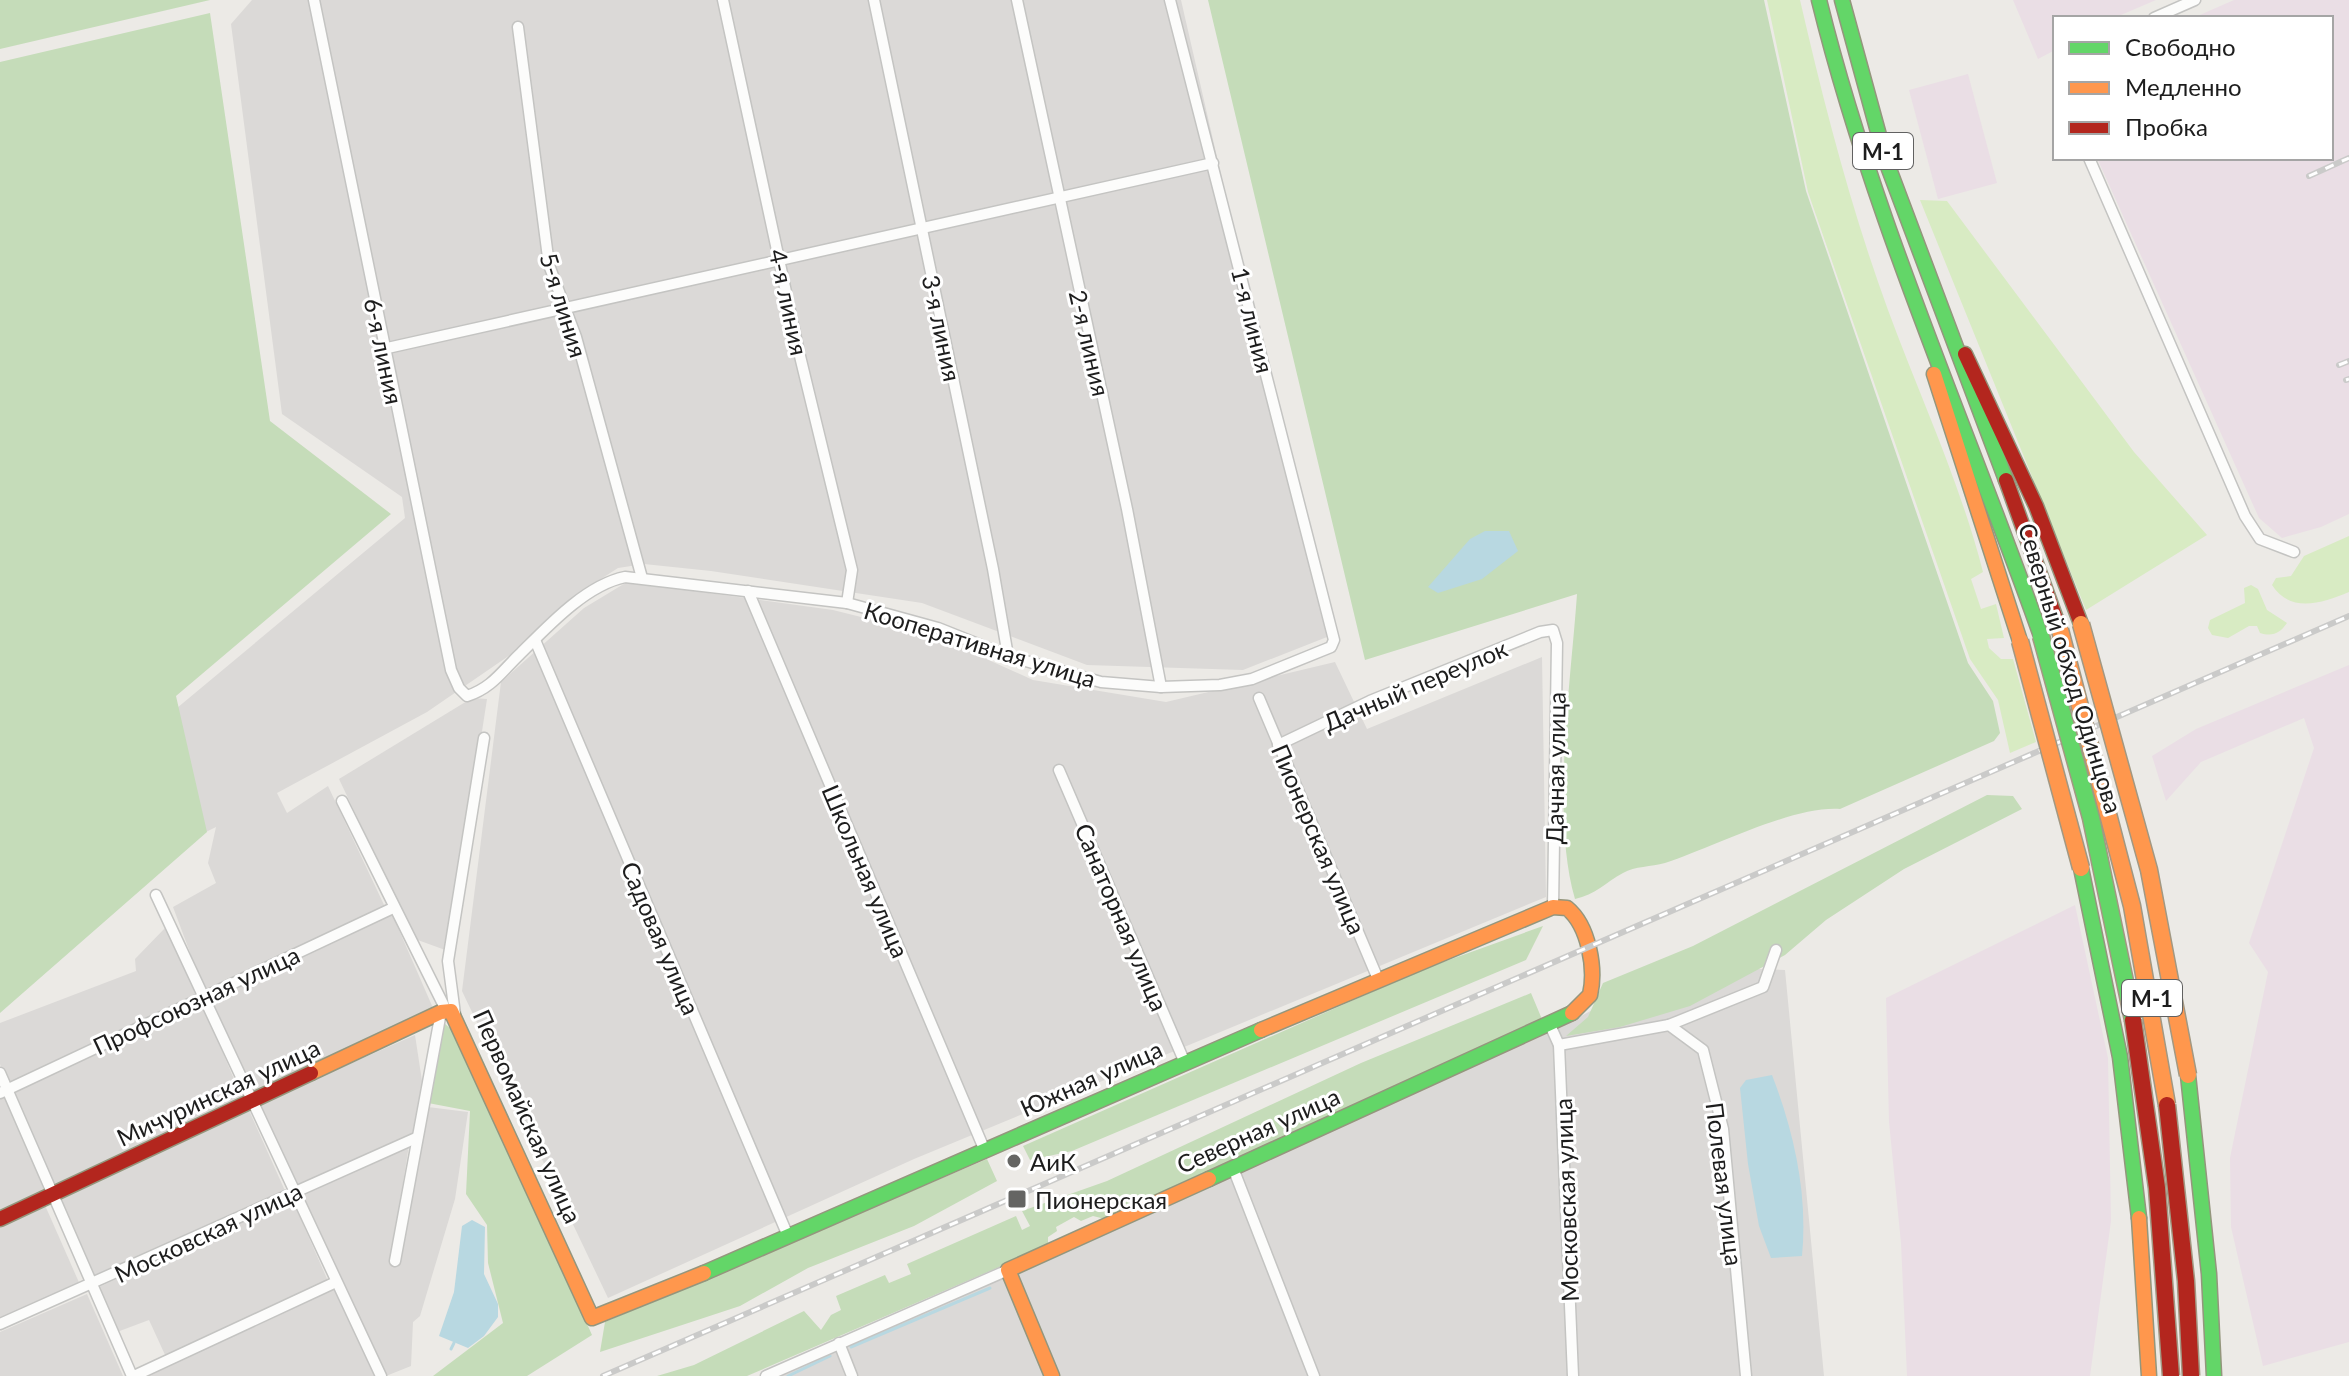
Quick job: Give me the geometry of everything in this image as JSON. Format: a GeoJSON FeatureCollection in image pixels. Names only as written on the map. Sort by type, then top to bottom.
{"type":"FeatureCollection","features":[{"type":"Feature","properties":{"kind":"main road","name":"Северный обход Одинцова"},"geometry":{"type":"LineString","coordinates":[[1819,0],[1856,144],[1913,307],[1995,502],[2041,636],[2108,880],[2138,1034],[2159,1192],[2171,1376]]}},
{"type":"Feature","properties":{"kind":"main road","name":"Северный обход Одинцова"},"geometry":{"type":"LineString","coordinates":[[1842,0],[1879,137],[2014,495],[2060,630],[2127,876],[2161,1045],[2182,1220],[2191,1376]]}},
{"type":"Feature","properties":{"kind":"main road"},"geometry":{"type":"LineString","coordinates":[[1937,297],[2014,455],[2081,624],[2149,870],[2188,1075],[2214,1376]]}},
{"type":"Feature","properties":{"kind":"main road"},"geometry":{"type":"LineString","coordinates":[[1913,307],[2020,641],[2086,885],[2119,1052],[2136,1181],[2149,1376]]}},
{"type":"Feature","properties":{"kind":"main road","name":"Южная улица"},"geometry":{"type":"LineString","coordinates":[[592,1318],[1378,979],[1553,907]]}},
{"type":"Feature","properties":{"kind":"main road","name":"Северная улица"},"geometry":{"type":"LineString","coordinates":[[1008,1270],[1550,1025],[1581,1007],[1590,995],[1594,971],[1573,913],[1563,907],[1553,907]]}},
{"type":"Feature","properties":{"kind":"main road","name":"Мичуринская улица"},"geometry":{"type":"LineString","coordinates":[[0,1219],[447,1012]]}},
{"type":"Feature","properties":{"kind":"main road","name":"Первомайская улица"},"geometry":{"type":"LineString","coordinates":[[447,1012],[592,1318]]}},
{"type":"Feature","properties":{"kind":"main road"},"geometry":{"type":"LineString","coordinates":[[2136,1181],[2143,1190],[2164,1199],[2185,1193],[2199,1175]]}},
{"type":"Feature","properties":{"kind":"main road"},"geometry":{"type":"LineString","coordinates":[[1008,1270],[1052,1376]]}},
{"type":"Feature","properties":{"kind":"main road"},"geometry":{"type":"LineString","coordinates":[[2148,1342],[2166,1325],[2186,1322],[2199,1329],[2212,1345]]}},
{"type":"Feature","properties":{"kind":"street","name":"6-я линия"},"geometry":{"type":"LineString","coordinates":[[314,0],[451,670],[459,688],[467,696]]}},
{"type":"Feature","properties":{"kind":"street","name":"4-я линия"},"geometry":{"type":"LineString","coordinates":[[723,0],[852,570],[847,603]]}},
{"type":"Feature","properties":{"kind":"street","name":"3-я линия"},"geometry":{"type":"LineString","coordinates":[[874,0],[993,569],[1008,656]]}},
{"type":"Feature","properties":{"kind":"street","name":"2-я линия"},"geometry":{"type":"LineString","coordinates":[[1017,0],[1057,198],[1127,509],[1161,687]]}},
{"type":"Feature","properties":{"kind":"street","name":"1-я линия"},"geometry":{"type":"LineString","coordinates":[[1170,0],[1334,640]]}},
{"type":"Feature","properties":{"kind":"street"},"geometry":{"type":"LineString","coordinates":[[2159,16],[2195,0]]}},
{"type":"Feature","properties":{"kind":"street","name":"5-я линия"},"geometry":{"type":"LineString","coordinates":[[518,27],[549,265],[566,308],[642,578]]}},
{"type":"Feature","properties":{"kind":"street"},"geometry":{"type":"LineString","coordinates":[[2090,160],[2245,516],[2260,539],[2294,552]]}},
{"type":"Feature","properties":{"kind":"street"},"geometry":{"type":"LineString","coordinates":[[383,349],[1213,163]]}},
{"type":"Feature","properties":{"kind":"street","name":"Кооперативная улица"},"geometry":{"type":"LineString","coordinates":[[467,696],[497,680],[535,640],[596,587],[609,580],[642,578],[847,603],[938,628],[1008,656],[1101,682],[1161,687],[1252,679],[1326,651],[1334,640]]}},
{"type":"Feature","properties":{"kind":"street","name":"Школьная улица"},"geometry":{"type":"LineString","coordinates":[[748,591],[985,1151]]}},
{"type":"Feature","properties":{"kind":"street","name":"Дачный переулок"},"geometry":{"type":"LineString","coordinates":[[1278,745],[1370,701],[1540,632],[1553,630]]}},
{"type":"Feature","properties":{"kind":"street","name":"Дачная улица"},"geometry":{"type":"LineString","coordinates":[[1553,630],[1557,643],[1553,907]]}},
{"type":"Feature","properties":{"kind":"street","name":"Садовая улица"},"geometry":{"type":"LineString","coordinates":[[535,640],[788,1236]]}},
{"type":"Feature","properties":{"kind":"street","name":"Пионерская улица"},"geometry":{"type":"LineString","coordinates":[[1259,698],[1378,979]]}},
{"type":"Feature","properties":{"kind":"street","name":"Первомайская улица"},"geometry":{"type":"LineString","coordinates":[[447,1012],[448,961],[484,738]]}},
{"type":"Feature","properties":{"kind":"street","name":"Санаторная улица"},"geometry":{"type":"LineString","coordinates":[[1059,770],[1185,1063]]}},
{"type":"Feature","properties":{"kind":"street"},"geometry":{"type":"LineString","coordinates":[[342,801],[447,1012],[416,1138],[395,1261]]}},
{"type":"Feature","properties":{"kind":"street"},"geometry":{"type":"LineString","coordinates":[[156,895],[251,1104],[381,1376]]}},
{"type":"Feature","properties":{"kind":"street","name":"Профсоюзная улица"},"geometry":{"type":"LineString","coordinates":[[4,1092],[203,995],[393,908]]}},
{"type":"Feature","properties":{"kind":"street"},"geometry":{"type":"LineString","coordinates":[[1559,1045],[1669,1025],[1763,987],[1776,950]]}},
{"type":"Feature","properties":{"kind":"street","name":"Московская улица"},"geometry":{"type":"LineString","coordinates":[[1550,1025],[1559,1045],[1573,1376]]}},
{"type":"Feature","properties":{"kind":"street","name":"Полевая улица"},"geometry":{"type":"LineString","coordinates":[[1669,1025],[1703,1050],[1723,1129],[1746,1376]]}},
{"type":"Feature","properties":{"kind":"street"},"geometry":{"type":"LineString","coordinates":[[0,1073],[4,1092],[133,1376],[336,1282]]}},
{"type":"Feature","properties":{"kind":"street","name":"Московская улица"},"geometry":{"type":"LineString","coordinates":[[0,1324],[416,1138]]}},
{"type":"Feature","properties":{"kind":"street"},"geometry":{"type":"LineString","coordinates":[[1233,1168],[1314,1376]]}},
{"type":"Feature","properties":{"kind":"street","name":"Северная улица"},"geometry":{"type":"LineString","coordinates":[[766,1376],[1008,1270]]}},
{"type":"Feature","properties":{"kind":"street"},"geometry":{"type":"LineString","coordinates":[[839,1343],[852,1376]]}},
{"type":"Feature","properties":{"kind":"shaded area"},"geometry":{"type":"Polygon","coordinates":[[[252,0],[1181,0],[1327,637],[1243,670],[1087,665],[922,603],[711,571],[644,564],[618,568],[582,591],[520,648],[427,712],[277,793],[287,813],[328,786],[385,907],[204,990],[173,907],[216,883],[208,863],[216,827],[192,839],[165,718],[405,518],[402,497],[282,414],[231,24],[252,0]]]}},
{"type":"Feature","properties":{"kind":"shaded area"},"geometry":{"type":"Polygon","coordinates":[[[2013,0],[2156,0],[2119,16],[2053,16],[2053,51],[2038,59],[2013,0]]]}},
{"type":"Feature","properties":{"kind":"shaded area"},"geometry":{"type":"Polygon","coordinates":[[[2234,0],[2349,0],[2349,514],[2321,527],[2282,538],[2259,518],[2098,160],[2333,160],[2333,16],[2198,16],[2234,0]]]}},
{"type":"Feature","properties":{"kind":"shaded area"},"geometry":{"type":"Polygon","coordinates":[[[1968,74],[1997,183],[1938,199],[1909,90],[1968,74]]]}},
{"type":"Feature","properties":{"kind":"shaded area"},"geometry":{"type":"Polygon","coordinates":[[[627,582],[833,610],[933,635],[1033,680],[1166,702],[1335,662],[1367,729],[1542,657],[1546,897],[914,1159],[608,1298],[462,991],[501,682],[584,608],[627,582]]]}},
{"type":"Feature","properties":{"kind":"shaded area"},"geometry":{"type":"Polygon","coordinates":[[[2349,665],[2349,1342],[2263,1366],[2231,1227],[2230,1158],[2268,972],[2249,943],[2314,748],[2304,718],[2201,762],[2166,801],[2152,756],[2196,729],[2349,665]]]}},
{"type":"Feature","properties":{"kind":"shaded area"},"geometry":{"type":"Polygon","coordinates":[[[472,698],[487,699],[448,951],[415,939],[339,779],[472,698]]]}},
{"type":"Feature","properties":{"kind":"shaded area"},"geometry":{"type":"Polygon","coordinates":[[[2075,905],[2108,1058],[2111,1221],[2090,1376],[1907,1376],[1901,1243],[1889,1122],[1886,998],[2075,905]]]}},
{"type":"Feature","properties":{"kind":"shaded area"},"geometry":{"type":"Polygon","coordinates":[[[392,914],[433,1008],[251,1095],[209,998],[392,914]]]}},
{"type":"Feature","properties":{"kind":"shaded area"},"geometry":{"type":"Polygon","coordinates":[[[167,926],[198,995],[7,1086],[0,1064],[0,1023],[136,971],[135,959],[167,926]]]}},
{"type":"Feature","properties":{"kind":"shaded area"},"geometry":{"type":"Polygon","coordinates":[[[1674,966],[1785,970],[1824,1376],[780,1376],[1557,1029],[1674,966]]]}},
{"type":"Feature","properties":{"kind":"shaded area"},"geometry":{"type":"Polygon","coordinates":[[[201,1001],[242,1098],[52,1186],[11,1092],[201,1001]]]}},
{"type":"Feature","properties":{"kind":"shaded area"},"geometry":{"type":"Polygon","coordinates":[[[415,1035],[422,1081],[412,1136],[297,1186],[259,1104],[415,1035]]]}},
{"type":"Feature","properties":{"kind":"shaded area"},"geometry":{"type":"Polygon","coordinates":[[[5,1095],[45,1192],[0,1211],[0,1097],[5,1095]]]}},
{"type":"Feature","properties":{"kind":"shaded area"},"geometry":{"type":"Polygon","coordinates":[[[428,1107],[468,1112],[455,1199],[420,1316],[413,1322],[411,1366],[386,1376],[301,1194],[409,1145],[391,1258],[398,1266],[428,1107]]]}},
{"type":"Feature","properties":{"kind":"shaded area"},"geometry":{"type":"Polygon","coordinates":[[[248,1108],[286,1193],[95,1279],[59,1197],[248,1108]]]}},
{"type":"Feature","properties":{"kind":"shaded area"},"geometry":{"type":"Polygon","coordinates":[[[292,1199],[328,1281],[166,1357],[149,1320],[117,1332],[99,1287],[292,1199]]]}},
{"type":"Feature","properties":{"kind":"shaded area"},"geometry":{"type":"Polygon","coordinates":[[[44,1203],[81,1287],[0,1320],[0,1224],[44,1203]]]}},
{"type":"Feature","properties":{"kind":"shaded area"},"geometry":{"type":"Polygon","coordinates":[[[334,1289],[377,1376],[145,1376],[334,1289]]]}},
{"type":"Feature","properties":{"kind":"shaded area"},"geometry":{"type":"Polygon","coordinates":[[[87,1294],[123,1376],[0,1376],[0,1332],[87,1294]]]}},
{"type":"Feature","properties":{"kind":"green space"},"geometry":{"type":"Polygon","coordinates":[[[0,0],[210,0],[0,49],[0,0]]]}},
{"type":"Feature","properties":{"kind":"green space"},"geometry":{"type":"Polygon","coordinates":[[[1208,0],[1764,0],[1806,191],[1968,663],[1993,701],[2000,733],[1994,741],[1840,809],[1799,814],[1665,863],[1628,871],[1575,899],[1564,829],[1564,789],[1567,707],[1577,594],[1365,660],[1208,0]]]}},
{"type":"Feature","properties":{"kind":"green space"},"geometry":{"type":"Polygon","coordinates":[[[1767,0],[1800,0],[1862,234],[1974,538],[1983,572],[1971,579],[1981,609],[1996,604],[2004,638],[1987,639],[1989,648],[2001,659],[2013,659],[2036,742],[2010,753],[1998,700],[1970,659],[1808,192],[1767,0]]]}},
{"type":"Feature","properties":{"kind":"green space"},"geometry":{"type":"Polygon","coordinates":[[[210,13],[270,421],[391,514],[176,696],[207,832],[0,1013],[0,62],[210,13]]]}},
{"type":"Feature","properties":{"kind":"green space"},"geometry":{"type":"Polygon","coordinates":[[[1920,200],[1947,201],[2134,452],[2207,535],[2086,610],[1920,200]]]}},
{"type":"Feature","properties":{"kind":"green space"},"geometry":{"type":"Polygon","coordinates":[[[2349,536],[2349,592],[2308,604],[2288,600],[2272,585],[2276,578],[2291,576],[2304,556],[2349,536]]]}},
{"type":"Feature","properties":{"kind":"green space"},"geometry":{"type":"Polygon","coordinates":[[[2251,585],[2258,589],[2267,610],[2287,623],[2279,632],[2272,634],[2260,633],[2257,626],[2249,626],[2228,638],[2212,635],[2208,628],[2210,620],[2245,603],[2244,588],[2251,585]]]}},
{"type":"Feature","properties":{"kind":"green space"},"geometry":{"type":"Polygon","coordinates":[[[1987,795],[2013,796],[2022,809],[1904,869],[1826,920],[1785,955],[1690,1006],[1620,1027],[1566,1036],[1588,1017],[1603,983],[1693,946],[1987,795]]]}},
{"type":"Feature","properties":{"kind":"green space"},"geometry":{"type":"Polygon","coordinates":[[[1543,926],[1526,960],[1072,1151],[1030,1160],[1023,1146],[1424,969],[1543,926]]]}},
{"type":"Feature","properties":{"kind":"green space"},"geometry":{"type":"Polygon","coordinates":[[[1531,993],[1544,1024],[1105,1219],[1093,1216],[1081,1221],[1074,1217],[1056,1227],[1057,1231],[1048,1237],[1048,1246],[747,1376],[657,1376],[694,1365],[804,1311],[821,1330],[831,1315],[841,1310],[836,1296],[885,1275],[889,1283],[911,1274],[907,1264],[1016,1216],[1022,1230],[1030,1226],[1022,1211],[1107,1181],[1361,1063],[1531,993]]]}},
{"type":"Feature","properties":{"kind":"green space"},"geometry":{"type":"Polygon","coordinates":[[[444,1023],[459,1036],[592,1335],[527,1376],[433,1376],[503,1323],[488,1263],[487,1225],[466,1194],[470,1111],[428,1103],[444,1023]]]}},
{"type":"Feature","properties":{"kind":"green space"},"geometry":{"type":"Polygon","coordinates":[[[987,1159],[997,1181],[914,1226],[808,1268],[740,1306],[600,1352],[605,1322],[987,1159]]]}},
{"type":"Feature","properties":{"kind":"water"},"geometry":{"type":"Polygon","coordinates":[[[1485,531],[1509,531],[1518,551],[1482,579],[1438,593],[1428,587],[1470,539],[1485,531]]]}},
{"type":"Feature","properties":{"kind":"water"},"geometry":{"type":"Polygon","coordinates":[[[1772,1075],[1798,1164],[1803,1210],[1802,1256],[1771,1258],[1759,1226],[1748,1164],[1740,1088],[1746,1080],[1772,1075]]]}},
{"type":"Feature","properties":{"kind":"water"},"geometry":{"type":"Polygon","coordinates":[[[472,1220],[485,1227],[484,1274],[498,1304],[498,1317],[484,1336],[468,1348],[439,1336],[454,1292],[462,1226],[472,1220]]]}},
{"type":"Feature","properties":{"kind":"waterway"},"geometry":{"type":"LineString","coordinates":[[851,1347],[990,1288]]}},
{"type":"Feature","properties":{"kind":"waterway"},"geometry":{"type":"LineString","coordinates":[[451,1349],[454,1343]]}},
{"type":"Feature","properties":{"kind":"waterway"},"geometry":{"type":"LineString","coordinates":[[788,1376],[830,1356]]}},
{"type":"Feature","properties":{"kind":"railway"},"geometry":{"type":"LineString","coordinates":[[2309,176],[2349,158]]}},
{"type":"Feature","properties":{"kind":"railway"},"geometry":{"type":"LineString","coordinates":[[2339,365],[2349,361]]}},
{"type":"Feature","properties":{"kind":"railway"},"geometry":{"type":"LineString","coordinates":[[603,1376],[2349,616]]}},
{"type":"Feature","properties":{"kind":"traffic: fast"},"geometry":{"type":"LineString","coordinates":[[1819,0],[1841,82],[1893,242],[2041,636]]}},
{"type":"Feature","properties":{"kind":"traffic: fast"},"geometry":{"type":"LineString","coordinates":[[1842,0],[1886,161],[2006,480]]}},
{"type":"Feature","properties":{"kind":"traffic: fast"},"geometry":{"type":"LineString","coordinates":[[2041,636],[2091,818],[2133,1020]]}},
{"type":"Feature","properties":{"kind":"traffic: fast"},"geometry":{"type":"LineString","coordinates":[[2081,868],[2120,1057],[2139,1218]]}},
{"type":"Feature","properties":{"kind":"traffic: fast"},"geometry":{"type":"LineString","coordinates":[[1209,1179],[1572,1013]]}},
{"type":"Feature","properties":{"kind":"traffic: fast"},"geometry":{"type":"LineString","coordinates":[[704,1273],[1261,1030]]}},
{"type":"Feature","properties":{"kind":"traffic: fast"},"geometry":{"type":"LineString","coordinates":[[2188,1075],[2209,1274],[2214,1376]]}},
{"type":"Feature","properties":{"kind":"traffic: slow"},"geometry":{"type":"LineString","coordinates":[[1934,374],[2020,641]]}},
{"type":"Feature","properties":{"kind":"traffic: slow"},"geometry":{"type":"LineString","coordinates":[[2081,624],[2149,870],[2188,1075]]}},
{"type":"Feature","properties":{"kind":"traffic: slow"},"geometry":{"type":"LineString","coordinates":[[2060,630],[2132,906],[2167,1105]]}},
{"type":"Feature","properties":{"kind":"traffic: slow"},"geometry":{"type":"LineString","coordinates":[[2020,641],[2081,868]]}},
{"type":"Feature","properties":{"kind":"traffic: slow"},"geometry":{"type":"LineString","coordinates":[[1261,1030],[1553,907],[1567,908],[1575,916],[1589,948],[1592,973],[1590,995],[1572,1013]]}},
{"type":"Feature","properties":{"kind":"traffic: slow"},"geometry":{"type":"LineString","coordinates":[[311,1073],[441,1012],[451,1011],[592,1318],[704,1273]]}},
{"type":"Feature","properties":{"kind":"traffic: slow"},"geometry":{"type":"LineString","coordinates":[[1052,1376],[1008,1270],[1209,1179]]}},
{"type":"Feature","properties":{"kind":"traffic: slow"},"geometry":{"type":"LineString","coordinates":[[2139,1218],[2149,1376]]}},
{"type":"Feature","properties":{"kind":"traffic: jam"},"geometry":{"type":"LineString","coordinates":[[1965,354],[2036,506],[2081,624]]}},
{"type":"Feature","properties":{"kind":"traffic: jam"},"geometry":{"type":"LineString","coordinates":[[2006,480],[2060,630]]}},
{"type":"Feature","properties":{"kind":"traffic: jam"},"geometry":{"type":"LineString","coordinates":[[2133,1020],[2157,1188],[2171,1376]]}},
{"type":"Feature","properties":{"kind":"traffic: jam"},"geometry":{"type":"LineString","coordinates":[[0,1219],[311,1073]]}},
{"type":"Feature","properties":{"kind":"traffic: jam"},"geometry":{"type":"LineString","coordinates":[[2167,1105],[2186,1281],[2191,1376]]}},
{"type":"Feature","properties":{"kind":"place","name":"АиК"},"geometry":{"type":"Point","coordinates":[1014,1161]}},
{"type":"Feature","properties":{"kind":"place","name":"Пионерская"},"geometry":{"type":"Point","coordinates":[1017,1199]}}]}
